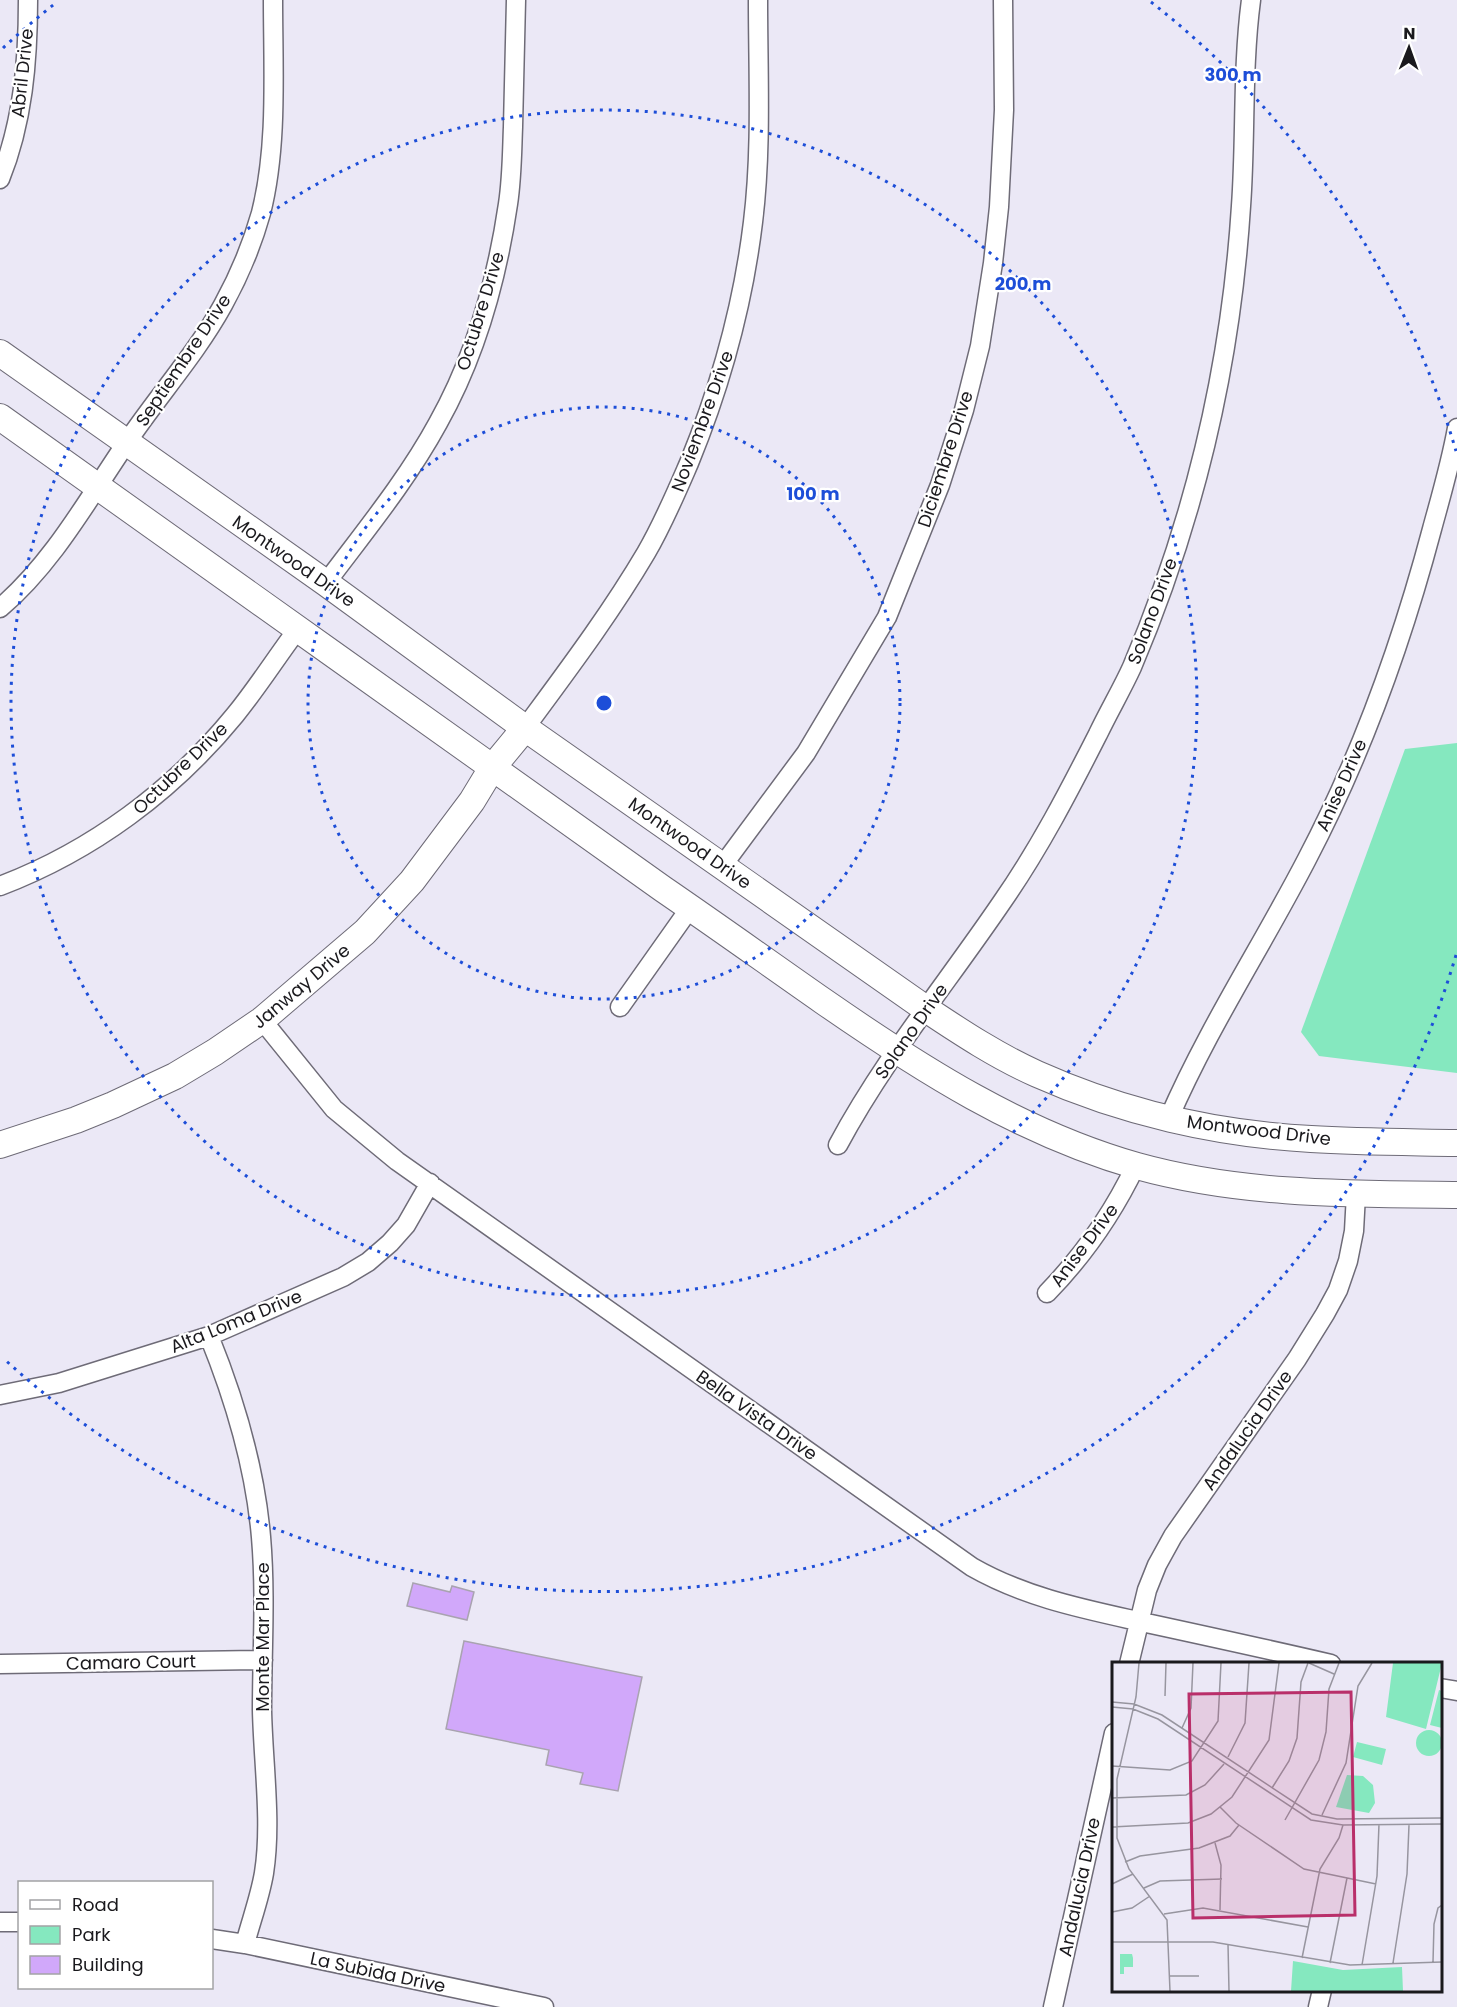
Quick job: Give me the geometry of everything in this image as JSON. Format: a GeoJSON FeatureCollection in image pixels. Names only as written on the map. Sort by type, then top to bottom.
{"type":"FeatureCollection","features":[{"type":"Feature","properties":{"kind":"main road","name":"Montwood Drive"},"geometry":{"type":"LineString","coordinates":[[0,353],[326,583],[525,728],[926,1009],[987,1049],[1080,1092],[1169,1118],[1224,1130],[1310,1139],[1457,1143]]}},
{"type":"Feature","properties":{"kind":"main road"},"geometry":{"type":"LineString","coordinates":[[0,417],[690,908],[896,1051],[996,1110],[1075,1144],[1136,1165],[1192,1179],[1289,1191],[1457,1195]]}},
{"type":"Feature","properties":{"kind":"main road","name":"Janway Drive"},"geometry":{"type":"LineString","coordinates":[[0,1145],[113,1105],[175,1076],[262,1020],[365,932],[412,881],[472,801],[492,768],[525,728]]}},
{"type":"Feature","properties":{"kind":"street","name":"Abril Drive"},"geometry":{"type":"LineString","coordinates":[[0,179],[18,123],[25,81],[28,0]]}},
{"type":"Feature","properties":{"kind":"street","name":"Septiembre Drive"},"geometry":{"type":"LineString","coordinates":[[0,608],[11,599],[41,564],[188,360],[223,306],[250,246],[261,211],[270,158],[273,104],[273,0]]}},
{"type":"Feature","properties":{"kind":"street","name":"Octubre Drive"},"geometry":{"type":"LineString","coordinates":[[326,583],[406,475],[438,423],[461,376],[477,333],[495,269],[508,204],[516,0]]}},
{"type":"Feature","properties":{"kind":"street","name":"Noviembre Drive"},"geometry":{"type":"LineString","coordinates":[[525,728],[616,602],[648,550],[679,486],[705,424],[726,361],[742,292],[753,222],[758,144],[758,0]]}},
{"type":"Feature","properties":{"kind":"street","name":"Diciembre Drive"},"geometry":{"type":"LineString","coordinates":[[723,866],[806,753],[887,618],[944,475],[980,346],[993,263],[999,207],[1004,110],[1003,0]]}},
{"type":"Feature","properties":{"kind":"street","name":"Solano Drive"},"geometry":{"type":"LineString","coordinates":[[838,1145],[861,1102],[1003,902],[1038,846],[1131,668],[1156,605],[1181,530],[1207,436],[1224,355],[1241,206],[1248,17],[1251,0]]}},
{"type":"Feature","properties":{"kind":"street","name":"Anise Drive"},"geometry":{"type":"LineString","coordinates":[[1169,1118],[1189,1070],[1330,814],[1399,644],[1419,581],[1453,452],[1457,428]]}},
{"type":"Feature","properties":{"kind":"street","name":"Octubre Drive"},"geometry":{"type":"LineString","coordinates":[[0,886],[50,864],[92,841],[129,817],[169,784],[234,715],[297,630]]}},
{"type":"Feature","properties":{"kind":"street"},"geometry":{"type":"LineString","coordinates":[[620,1007],[690,908]]}},
{"type":"Feature","properties":{"kind":"street","name":"Bella Vista Drive"},"geometry":{"type":"LineString","coordinates":[[262,1020],[334,1108],[397,1161],[972,1568],[1000,1583],[1043,1598],[1100,1613],[1322,1662]]}},
{"type":"Feature","properties":{"kind":"street","name":"Anise Drive"},"geometry":{"type":"LineString","coordinates":[[1047,1293],[1069,1271],[1102,1227],[1136,1165]]}},
{"type":"Feature","properties":{"kind":"street","name":"Alta Loma Drive"},"geometry":{"type":"LineString","coordinates":[[0,1395],[59,1383],[209,1335],[344,1277],[368,1262],[390,1243],[406,1225],[430,1183]]}},
{"type":"Feature","properties":{"kind":"street","name":"Andalucia Drive"},"geometry":{"type":"LineString","coordinates":[[1129,1662],[1147,1590],[1157,1565],[1173,1536],[1297,1359],[1338,1290],[1348,1261],[1354,1231],[1356,1194]]}},
{"type":"Feature","properties":{"kind":"street","name":"Monte Mar Place"},"geometry":{"type":"LineString","coordinates":[[209,1335],[225,1375],[243,1434],[254,1485],[261,1536],[264,1599],[266,1834],[264,1873],[245,1944]]}},
{"type":"Feature","properties":{"kind":"street","name":"Camaro Court"},"geometry":{"type":"LineString","coordinates":[[0,1664],[263,1660]]}},
{"type":"Feature","properties":{"kind":"street"},"geometry":{"type":"LineString","coordinates":[[1442,1688],[1457,1691]]}},
{"type":"Feature","properties":{"kind":"street","name":"Andalucia Drive"},"geometry":{"type":"LineString","coordinates":[[1053,2007],[1112,1738]]}},
{"type":"Feature","properties":{"kind":"street"},"geometry":{"type":"LineString","coordinates":[[0,1922],[18,1922]]}},
{"type":"Feature","properties":{"kind":"street","name":"La Subida Drive"},"geometry":{"type":"LineString","coordinates":[[213,1939],[544,2007]]}},
{"type":"Feature","properties":{"kind":"street"},"geometry":{"type":"LineString","coordinates":[[1318,2007],[1322,1992]]}},
{"type":"Feature","properties":{"kind":"green space"},"geometry":{"type":"Polygon","coordinates":[[[1457,743],[1457,1073],[1319,1056],[1301,1032],[1405,749],[1457,743]]]}},
{"type":"Feature","properties":{"kind":"building"},"geometry":{"type":"Polygon","coordinates":[[[413,1583],[450,1592],[452,1586],[474,1592],[467,1620],[407,1606],[413,1583]]]}},
{"type":"Feature","properties":{"kind":"building"},"geometry":{"type":"Polygon","coordinates":[[[464,1641],[642,1677],[618,1791],[580,1784],[583,1773],[546,1765],[549,1750],[446,1729],[464,1641]]]}}]}
